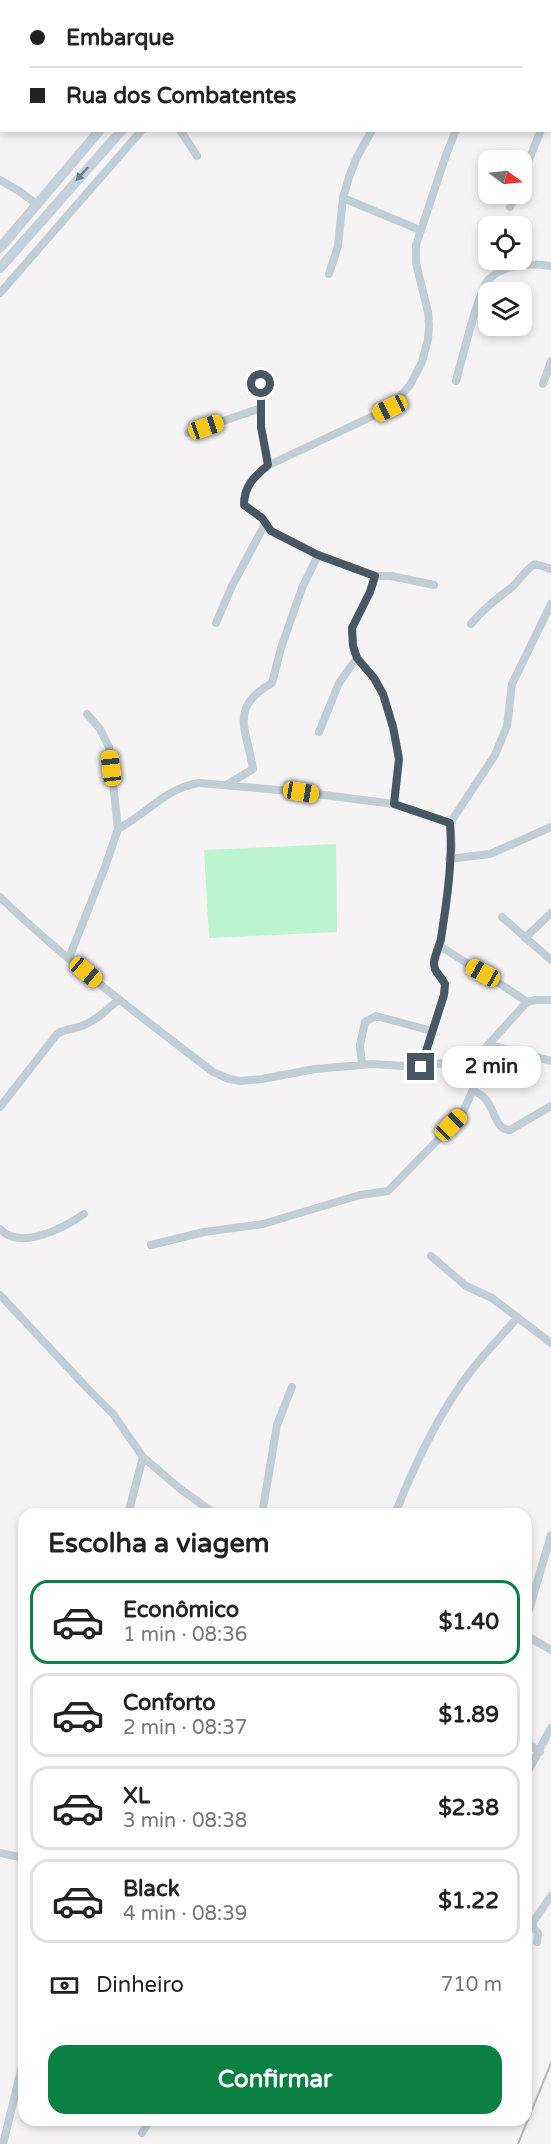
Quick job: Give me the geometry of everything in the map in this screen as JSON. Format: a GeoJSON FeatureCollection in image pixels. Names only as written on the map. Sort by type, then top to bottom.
{"type":"FeatureCollection","features":[{"type":"Feature","properties":{"kind":"main road"},"geometry":{"type":"LineString","coordinates":[[0,248],[98,132]]}},
{"type":"Feature","properties":{"kind":"main road"},"geometry":{"type":"LineString","coordinates":[[0,268],[120,132]]}},
{"type":"Feature","properties":{"kind":"street"},"geometry":{"type":"LineString","coordinates":[[0,293],[140,132]]}},
{"type":"Feature","properties":{"kind":"street"},"geometry":{"type":"LineString","coordinates":[[181,132],[197,156]]}},
{"type":"Feature","properties":{"kind":"street"},"geometry":{"type":"LineString","coordinates":[[328,274],[338,246],[343,198],[357,157],[371,132]]}},
{"type":"Feature","properties":{"kind":"street"},"geometry":{"type":"LineString","coordinates":[[434,585],[391,576],[375,576],[318,555],[271,531],[262,518],[244,505],[244,493],[253,478],[268,465],[390,408],[410,385],[422,362],[429,332],[428,312],[416,254],[420,231],[455,132]]}},
{"type":"Feature","properties":{"kind":"street"},"geometry":{"type":"LineString","coordinates":[[532,152],[540,132]]}},
{"type":"Feature","properties":{"kind":"street"},"geometry":{"type":"LineString","coordinates":[[0,180],[19,190],[38,205]]}},
{"type":"Feature","properties":{"kind":"street"},"geometry":{"type":"LineString","coordinates":[[343,198],[420,231]]}},
{"type":"Feature","properties":{"kind":"street"},"geometry":{"type":"LineString","coordinates":[[456,381],[487,280],[499,272],[522,265],[551,266]]}},
{"type":"Feature","properties":{"kind":"street"},"geometry":{"type":"LineString","coordinates":[[543,384],[551,361]]}},
{"type":"Feature","properties":{"kind":"street"},"geometry":{"type":"LineString","coordinates":[[258,377],[261,384],[261,427],[268,465]]}},
{"type":"Feature","properties":{"kind":"street"},"geometry":{"type":"LineString","coordinates":[[188,433],[261,408]]}},
{"type":"Feature","properties":{"kind":"street"},"geometry":{"type":"LineString","coordinates":[[216,623],[232,586],[265,524]]}},
{"type":"Feature","properties":{"kind":"street"},"geometry":{"type":"LineString","coordinates":[[228,784],[253,768],[243,725],[245,707],[258,691],[272,683],[280,648],[302,588],[318,555]]}},
{"type":"Feature","properties":{"kind":"street"},"geometry":{"type":"LineString","coordinates":[[471,624],[486,606],[512,587],[529,568],[535,564],[551,569]]}},
{"type":"Feature","properties":{"kind":"street"},"geometry":{"type":"LineString","coordinates":[[375,576],[370,592],[352,628],[353,646],[357,658],[378,686],[393,727],[399,759],[394,804]]}},
{"type":"Feature","properties":{"kind":"street"},"geometry":{"type":"LineString","coordinates":[[421,1067],[445,984],[435,969],[434,961],[440,946],[446,905],[452,845],[450,823],[499,747],[507,726],[512,684],[551,604]]}},
{"type":"Feature","properties":{"kind":"street"},"geometry":{"type":"LineString","coordinates":[[320,732],[339,683],[357,658]]}},
{"type":"Feature","properties":{"kind":"street"},"geometry":{"type":"LineString","coordinates":[[69,958],[118,829],[109,747],[100,729],[87,714]]}},
{"type":"Feature","properties":{"kind":"street"},"geometry":{"type":"LineString","coordinates":[[118,829],[174,790],[189,784],[200,783],[228,784],[394,804],[450,823]]}},
{"type":"Feature","properties":{"kind":"street"},"geometry":{"type":"LineString","coordinates":[[449,859],[490,854],[551,827]]}},
{"type":"Feature","properties":{"kind":"street"},"geometry":{"type":"LineString","coordinates":[[0,897],[34,930],[118,1000],[213,1072],[229,1079],[241,1081],[262,1079],[362,1065],[421,1067],[478,1056],[526,1002],[551,1000]]}},
{"type":"Feature","properties":{"kind":"street"},"geometry":{"type":"LineString","coordinates":[[525,938],[551,913]]}},
{"type":"Feature","properties":{"kind":"street"},"geometry":{"type":"LineString","coordinates":[[502,917],[551,960]]}},
{"type":"Feature","properties":{"kind":"street"},"geometry":{"type":"LineString","coordinates":[[440,946],[526,1002]]}},
{"type":"Feature","properties":{"kind":"street"},"geometry":{"type":"LineString","coordinates":[[0,1107],[57,1034],[64,1029],[79,1027],[91,1022],[118,1000]]}},
{"type":"Feature","properties":{"kind":"street"},"geometry":{"type":"LineString","coordinates":[[362,1065],[360,1045],[365,1022],[369,1018],[376,1016],[432,1031]]}},
{"type":"Feature","properties":{"kind":"street"},"geometry":{"type":"LineString","coordinates":[[490,1045],[551,1061]]}},
{"type":"Feature","properties":{"kind":"street"},"geometry":{"type":"LineString","coordinates":[[151,1245],[204,1232],[263,1224],[360,1196],[388,1191],[461,1116],[478,1079],[478,1056]]}},
{"type":"Feature","properties":{"kind":"street"},"geometry":{"type":"LineString","coordinates":[[473,1091],[489,1101],[499,1126],[504,1130],[510,1130],[551,1106]]}},
{"type":"Feature","properties":{"kind":"street"},"geometry":{"type":"LineString","coordinates":[[0,1229],[10,1237],[30,1238],[64,1227],[84,1214]]}},
{"type":"Feature","properties":{"kind":"street"},"geometry":{"type":"LineString","coordinates":[[431,1256],[466,1286],[492,1298],[551,1343]]}},
{"type":"Feature","properties":{"kind":"street"},"geometry":{"type":"LineString","coordinates":[[0,1295],[113,1414],[142,1457],[207,1508]]}},
{"type":"Feature","properties":{"kind":"street"},"geometry":{"type":"LineString","coordinates":[[397,1508],[412,1472],[445,1409],[472,1369],[517,1318]]}},
{"type":"Feature","properties":{"kind":"street"},"geometry":{"type":"LineString","coordinates":[[263,1508],[277,1425],[292,1387]]}},
{"type":"Feature","properties":{"kind":"street"},"geometry":{"type":"LineString","coordinates":[[129,1508],[142,1457]]}},
{"type":"Feature","properties":{"kind":"street"},"geometry":{"type":"LineString","coordinates":[[532,1600],[551,1535]]}},
{"type":"Feature","properties":{"kind":"street"},"geometry":{"type":"LineString","coordinates":[[532,1639],[551,1650]]}},
{"type":"Feature","properties":{"kind":"street"},"geometry":{"type":"LineString","coordinates":[[532,1765],[551,1728]]}},
{"type":"Feature","properties":{"kind":"street"},"geometry":{"type":"LineString","coordinates":[[532,1746],[540,1752]]}},
{"type":"Feature","properties":{"kind":"street"},"geometry":{"type":"LineString","coordinates":[[0,1853],[18,1857]]}},
{"type":"Feature","properties":{"kind":"street"},"geometry":{"type":"LineString","coordinates":[[537,1942],[538,1933],[533,1927],[533,1922],[551,1896]]}},
{"type":"Feature","properties":{"kind":"street"},"geometry":{"type":"LineString","coordinates":[[3,2144],[18,2083]]}},
{"type":"Feature","properties":{"kind":"street"},"geometry":{"type":"LineString","coordinates":[[142,2133],[146,2126]]}},
{"type":"Feature","properties":{"kind":"green space"},"geometry":{"type":"Polygon","coordinates":[[[336,844],[337,932],[209,938],[204,850],[336,844]]]}},
{"type":"Feature","properties":{"kind":"railway"},"geometry":{"type":"LineString","coordinates":[[532,2110],[551,2063]]}},
{"type":"Feature","properties":{"kind":"railway"},"geometry":{"type":"LineString","coordinates":[[518,2144],[525,2126]]}},
{"type":"Feature","properties":{"kind":"route"},"geometry":{"type":"LineString","coordinates":[[261,384],[261,427],[268,465],[253,478],[244,493],[244,505],[262,518],[271,531],[318,555],[375,576],[370,592],[352,628],[353,646],[357,658],[374,678],[383,694],[393,727],[399,759],[394,804],[450,823],[452,845],[446,905],[440,946],[434,961],[435,969],[445,984],[444,995],[421,1067]]}}]}
